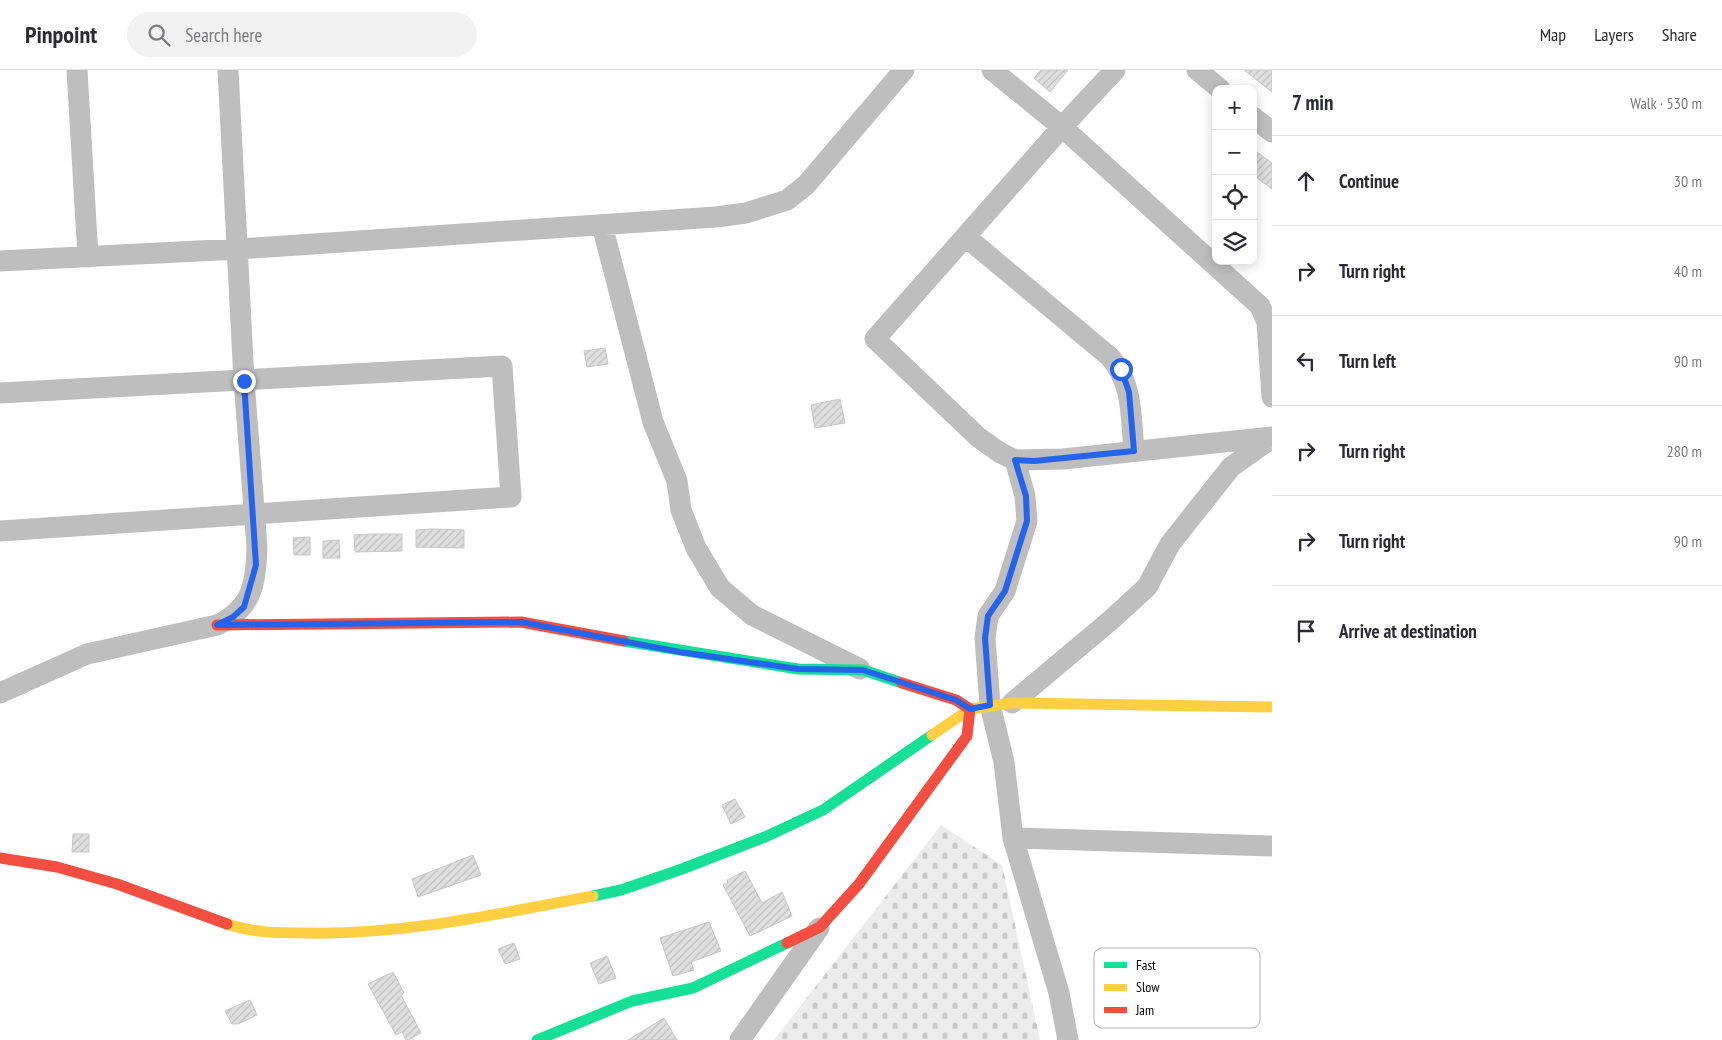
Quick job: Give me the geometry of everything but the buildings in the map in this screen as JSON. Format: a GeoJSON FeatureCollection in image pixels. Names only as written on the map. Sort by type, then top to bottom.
{"type":"FeatureCollection","features":[{"type":"Feature","properties":{"kind":"street"},"geometry":{"type":"LineString","coordinates":[[77,70],[88,257]]}},
{"type":"Feature","properties":{"kind":"street"},"geometry":{"type":"LineString","coordinates":[[0,693],[87,654],[217,625],[233,617],[244,607],[252,587],[256,565],[255,516],[244,381],[228,70]]}},
{"type":"Feature","properties":{"kind":"street"},"geometry":{"type":"LineString","coordinates":[[0,261],[238,249],[716,217],[746,213],[788,200],[806,184],[904,70]]}},
{"type":"Feature","properties":{"kind":"street"},"geometry":{"type":"LineString","coordinates":[[992,70],[1062,127],[1260,306],[1267,322],[1272,397]]}},
{"type":"Feature","properties":{"kind":"street"},"geometry":{"type":"LineString","coordinates":[[1115,70],[1062,127],[875,339],[978,437],[998,452],[1015,460],[1034,461],[1272,438]]}},
{"type":"Feature","properties":{"kind":"street"},"geometry":{"type":"LineString","coordinates":[[1197,70],[1215,85]]}},
{"type":"Feature","properties":{"kind":"street"},"geometry":{"type":"LineString","coordinates":[[1257,120],[1272,132]]}},
{"type":"Feature","properties":{"kind":"street"},"geometry":{"type":"LineString","coordinates":[[602,225],[653,422],[677,481],[681,510],[696,548],[720,588],[752,615],[863,670],[980,707]]}},
{"type":"Feature","properties":{"kind":"street"},"geometry":{"type":"LineString","coordinates":[[966,238],[1110,357],[1121,369],[1129,392],[1134,451]]}},
{"type":"Feature","properties":{"kind":"street"},"geometry":{"type":"LineString","coordinates":[[0,393],[502,366],[510,497],[255,516],[0,531]]}},
{"type":"Feature","properties":{"kind":"street"},"geometry":{"type":"LineString","coordinates":[[1012,702],[1111,620],[1147,587],[1170,544],[1231,467],[1272,438]]}},
{"type":"Feature","properties":{"kind":"street"},"geometry":{"type":"LineString","coordinates":[[740,1040],[820,927],[859,884],[967,736],[980,707],[988,616],[1005,591],[1027,521],[1026,496],[1015,460]]}},
{"type":"Feature","properties":{"kind":"street"},"geometry":{"type":"LineString","coordinates":[[217,625],[521,622],[680,652],[788,668],[863,670]]}},
{"type":"Feature","properties":{"kind":"street"},"geometry":{"type":"LineString","coordinates":[[0,858],[57,867],[126,887],[236,927],[269,933],[348,934],[478,918],[621,890],[682,869],[765,837],[823,810],[980,707],[1012,702],[1272,707]]}},
{"type":"Feature","properties":{"kind":"street"},"geometry":{"type":"LineString","coordinates":[[980,707],[1004,762],[1013,838],[1059,993],[1068,1040]]}},
{"type":"Feature","properties":{"kind":"street"},"geometry":{"type":"LineString","coordinates":[[1013,838],[1272,846]]}},
{"type":"Feature","properties":{"kind":"street"},"geometry":{"type":"LineString","coordinates":[[537,1040],[632,1001],[693,988],[820,927]]}},
{"type":"Feature","properties":{"kind":"green space"},"geometry":{"type":"Polygon","coordinates":[[[941,825],[1002,865],[1040,1040],[774,1040],[941,825]]]}},
{"type":"Feature","properties":{"kind":"traffic: fast"},"geometry":{"type":"LineString","coordinates":[[624,641],[798,669],[863,670],[902,683]]}},
{"type":"Feature","properties":{"kind":"traffic: fast"},"geometry":{"type":"LineString","coordinates":[[593,896],[621,890],[682,869],[765,837],[823,810],[932,735]]}},
{"type":"Feature","properties":{"kind":"traffic: fast"},"geometry":{"type":"LineString","coordinates":[[537,1040],[632,1001],[693,988],[787,943]]}},
{"type":"Feature","properties":{"kind":"traffic: slow"},"geometry":{"type":"LineString","coordinates":[[932,735],[970,709],[1012,703],[1272,707]]}},
{"type":"Feature","properties":{"kind":"traffic: slow"},"geometry":{"type":"LineString","coordinates":[[227,924],[276,933],[378,931],[450,922],[593,896]]}},
{"type":"Feature","properties":{"kind":"traffic: jam"},"geometry":{"type":"LineString","coordinates":[[217,625],[521,622],[624,641]]}},
{"type":"Feature","properties":{"kind":"traffic: jam"},"geometry":{"type":"LineString","coordinates":[[787,943],[820,927],[859,884],[967,736],[970,709],[956,700],[902,683]]}},
{"type":"Feature","properties":{"kind":"traffic: jam"},"geometry":{"type":"LineString","coordinates":[[0,858],[57,867],[117,884],[227,924]]}},
{"type":"Feature","properties":{"kind":"route"},"geometry":{"type":"LineString","coordinates":[[244,381],[255,516],[256,565],[252,587],[244,607],[233,617],[217,625],[521,622],[680,652],[798,669],[863,670],[956,700],[970,709],[990,705],[985,638],[988,616],[1005,591],[1024,537],[1027,521],[1026,496],[1015,460],[1063,459],[1134,451],[1129,392],[1121,369]]}}]}
